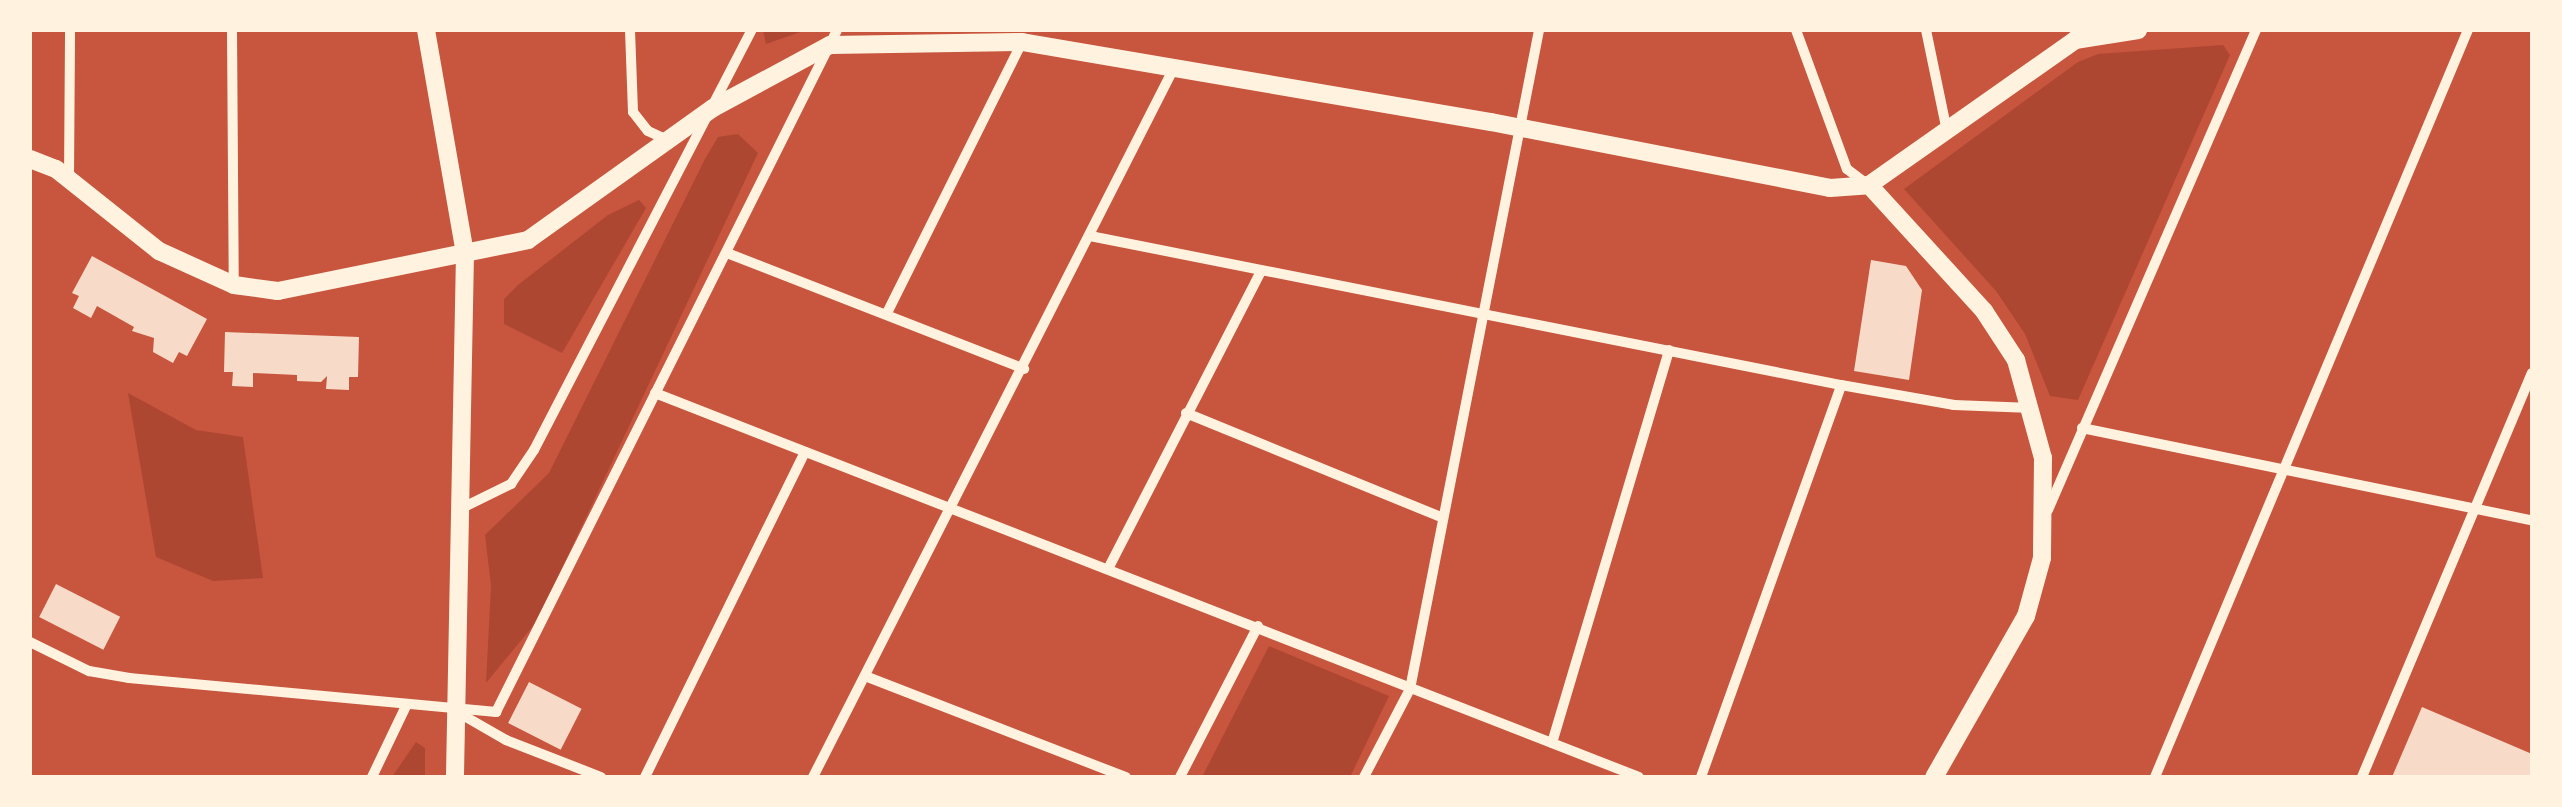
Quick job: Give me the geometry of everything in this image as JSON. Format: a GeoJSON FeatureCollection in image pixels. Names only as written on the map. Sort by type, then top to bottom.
{"type":"FeatureCollection","features":[{"type":"Feature","properties":{"kind":"street"},"geometry":{"type":"LineString","coordinates":[[69,180],[70,30]]}},
{"type":"Feature","properties":{"kind":"street"},"geometry":{"type":"LineString","coordinates":[[232,30],[234,285]]}},
{"type":"Feature","properties":{"kind":"street"},"geometry":{"type":"LineString","coordinates":[[426,30],[465,254],[455,777]]}},
{"type":"Feature","properties":{"kind":"street"},"geometry":{"type":"LineString","coordinates":[[630,30],[633,112],[648,130],[667,140]]}},
{"type":"Feature","properties":{"kind":"street"},"geometry":{"type":"LineString","coordinates":[[462,508],[511,484],[534,450],[752,30]]}},
{"type":"Feature","properties":{"kind":"street"},"geometry":{"type":"LineString","coordinates":[[1364,777],[1410,690],[1439,516],[1539,30]]}},
{"type":"Feature","properties":{"kind":"street"},"geometry":{"type":"LineString","coordinates":[[1796,30],[1848,170],[1869,186],[1984,311],[2016,360],[2032,408],[2046,513]]}},
{"type":"Feature","properties":{"kind":"street"},"geometry":{"type":"LineString","coordinates":[[1926,30],[1947,131]]}},
{"type":"Feature","properties":{"kind":"street"},"geometry":{"type":"LineString","coordinates":[[30,158],[69,180],[159,251],[234,285],[278,291],[528,240],[713,108],[834,37],[1022,42],[1518,127],[1830,188],[1869,186],[2088,32],[2138,30]]}},
{"type":"Feature","properties":{"kind":"street"},"geometry":{"type":"LineString","coordinates":[[1934,777],[2026,616],[2046,513],[2256,30]]}},
{"type":"Feature","properties":{"kind":"street"},"geometry":{"type":"LineString","coordinates":[[2156,777],[2468,30]]}},
{"type":"Feature","properties":{"kind":"street"},"geometry":{"type":"LineString","coordinates":[[30,642],[89,670],[129,678],[458,712],[496,712],[834,37]]}},
{"type":"Feature","properties":{"kind":"street"},"geometry":{"type":"LineString","coordinates":[[888,312],[1022,42]]}},
{"type":"Feature","properties":{"kind":"street"},"geometry":{"type":"LineString","coordinates":[[813,777],[1176,66]]}},
{"type":"Feature","properties":{"kind":"street"},"geometry":{"type":"LineString","coordinates":[[1090,236],[1954,406],[2032,408]]}},
{"type":"Feature","properties":{"kind":"street"},"geometry":{"type":"LineString","coordinates":[[727,253],[888,312],[1024,369]]}},
{"type":"Feature","properties":{"kind":"street"},"geometry":{"type":"LineString","coordinates":[[1108,570],[1261,271]]}},
{"type":"Feature","properties":{"kind":"street"},"geometry":{"type":"LineString","coordinates":[[1552,742],[1669,350]]}},
{"type":"Feature","properties":{"kind":"street"},"geometry":{"type":"LineString","coordinates":[[2362,777],[2532,373]]}},
{"type":"Feature","properties":{"kind":"street"},"geometry":{"type":"LineString","coordinates":[[1701,777],[1842,385]]}},
{"type":"Feature","properties":{"kind":"street"},"geometry":{"type":"LineString","coordinates":[[656,393],[1639,777]]}},
{"type":"Feature","properties":{"kind":"street"},"geometry":{"type":"LineString","coordinates":[[1186,413],[1439,516]]}},
{"type":"Feature","properties":{"kind":"street"},"geometry":{"type":"LineString","coordinates":[[2082,428],[2532,520]]}},
{"type":"Feature","properties":{"kind":"street"},"geometry":{"type":"LineString","coordinates":[[646,777],[805,452]]}},
{"type":"Feature","properties":{"kind":"street"},"geometry":{"type":"LineString","coordinates":[[1180,777],[1258,626]]}},
{"type":"Feature","properties":{"kind":"street"},"geometry":{"type":"LineString","coordinates":[[865,676],[1126,777]]}},
{"type":"Feature","properties":{"kind":"street"},"geometry":{"type":"LineString","coordinates":[[372,777],[406,706]]}},
{"type":"Feature","properties":{"kind":"street"},"geometry":{"type":"LineString","coordinates":[[458,712],[506,740],[601,777]]}},
{"type":"Feature","properties":{"kind":"shaded area"},"geometry":{"type":"Polygon","coordinates":[[[763,30],[806,30],[766,44],[763,30]]]}},
{"type":"Feature","properties":{"kind":"shaded area"},"geometry":{"type":"Polygon","coordinates":[[[2223,45],[2230,55],[2078,400],[2050,396],[2025,334],[1996,291],[1904,189],[2078,62],[2098,54],[2223,45]]]}},
{"type":"Feature","properties":{"kind":"shaded area"},"geometry":{"type":"Polygon","coordinates":[[[738,134],[758,153],[537,621],[486,683],[491,586],[485,535],[549,473],[705,159],[718,137],[738,134]]]}},
{"type":"Feature","properties":{"kind":"shaded area"},"geometry":{"type":"Polygon","coordinates":[[[639,200],[646,208],[562,353],[504,324],[504,299],[518,285],[608,215],[639,200]]]}},
{"type":"Feature","properties":{"kind":"shaded area"},"geometry":{"type":"Polygon","coordinates":[[[128,393],[196,430],[243,437],[263,578],[213,581],[156,557],[128,393]]]}},
{"type":"Feature","properties":{"kind":"shaded area"},"geometry":{"type":"Polygon","coordinates":[[[1269,646],[1389,696],[1350,777],[1202,777],[1269,646]]]}},
{"type":"Feature","properties":{"kind":"shaded area"},"geometry":{"type":"Polygon","coordinates":[[[416,742],[425,748],[425,777],[392,777],[416,742]]]}},
{"type":"Feature","properties":{"kind":"building"},"geometry":{"type":"Polygon","coordinates":[[[92,256],[207,319],[187,356],[179,352],[173,363],[153,352],[154,338],[132,331],[134,327],[97,306],[91,318],[73,308],[79,296],[72,293],[92,256]]]}},
{"type":"Feature","properties":{"kind":"building"},"geometry":{"type":"Polygon","coordinates":[[[1871,260],[1906,266],[1922,290],[1909,380],[1854,371],[1871,260]]]}},
{"type":"Feature","properties":{"kind":"building"},"geometry":{"type":"Polygon","coordinates":[[[225,332],[359,337],[358,377],[349,377],[349,390],[326,389],[327,376],[321,382],[297,381],[297,375],[253,373],[253,387],[232,386],[233,372],[224,372],[225,332]]]}},
{"type":"Feature","properties":{"kind":"building"},"geometry":{"type":"Polygon","coordinates":[[[56,584],[120,617],[103,650],[39,617],[56,584]]]}},
{"type":"Feature","properties":{"kind":"building"},"geometry":{"type":"Polygon","coordinates":[[[529,682],[582,709],[561,750],[508,723],[529,682]]]}},
{"type":"Feature","properties":{"kind":"building"},"geometry":{"type":"Polygon","coordinates":[[[2422,707],[2532,754],[2532,777],[2392,777],[2422,707]]]}}]}
